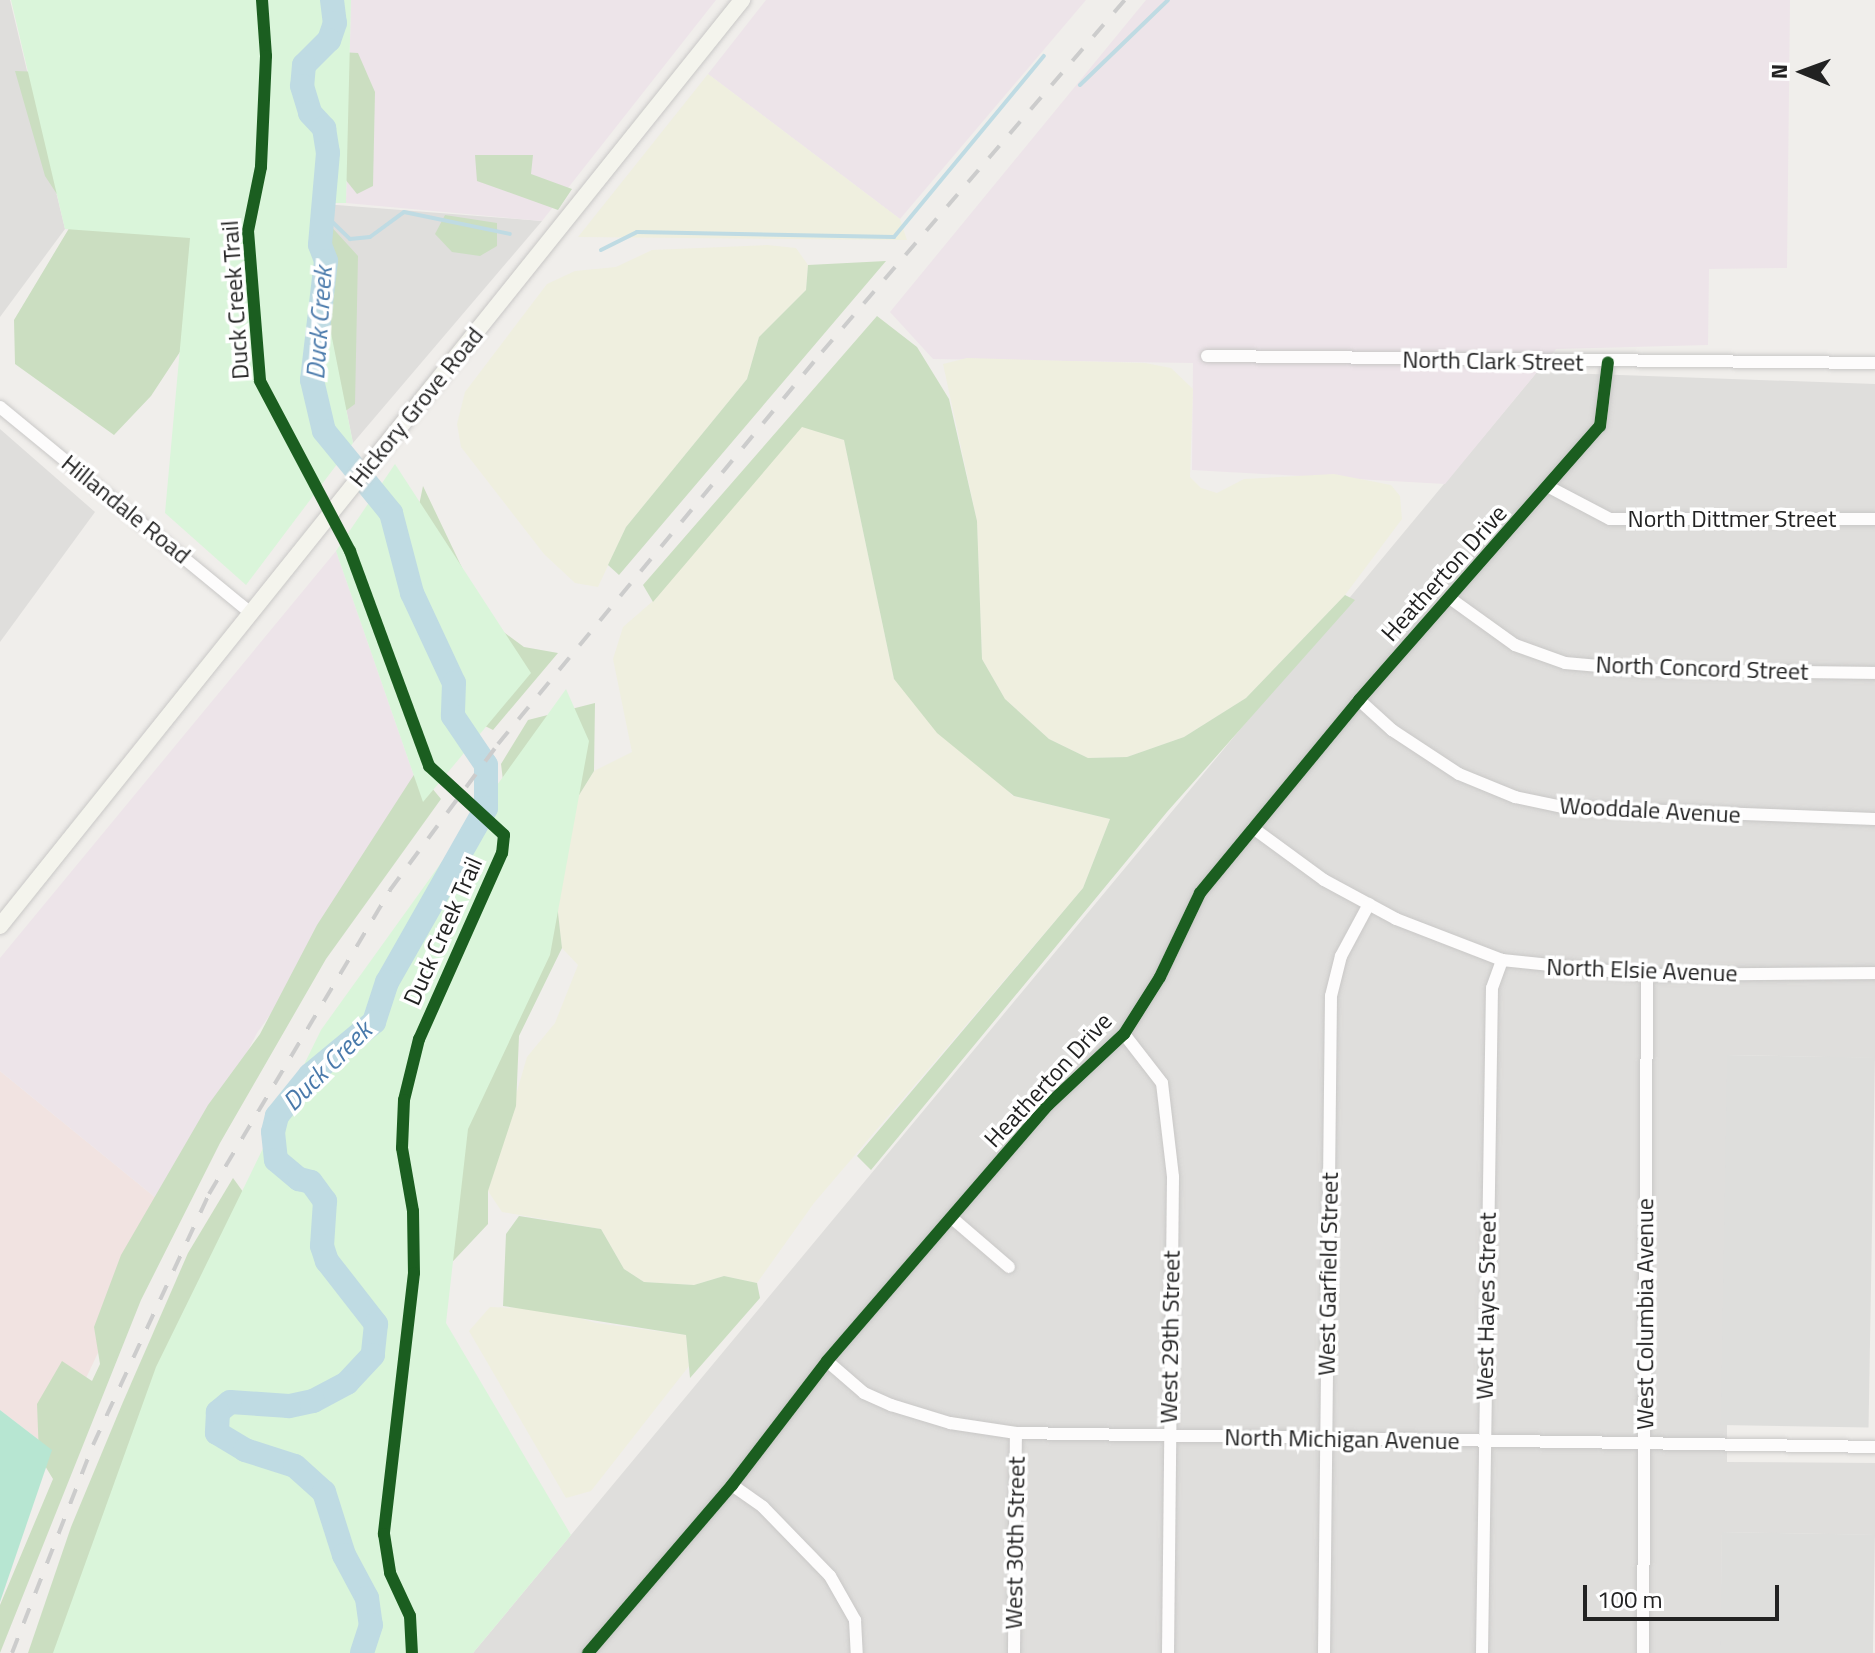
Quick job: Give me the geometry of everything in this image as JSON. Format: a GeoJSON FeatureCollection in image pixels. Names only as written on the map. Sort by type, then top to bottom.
{"type":"FeatureCollection","features":[{"type":"Feature","properties":{"kind":"main road","name":"Hickory Grove Road"},"geometry":{"type":"LineString","coordinates":[[0,926],[742,0]]}},
{"type":"Feature","properties":{"kind":"street","name":"North Clark Street"},"geometry":{"type":"LineString","coordinates":[[1207,356],[1608,362],[1661,358],[1875,363]]}},
{"type":"Feature","properties":{"kind":"street","name":"Heatherton Drive"},"geometry":{"type":"LineString","coordinates":[[588,1653],[732,1485],[827,1361],[1048,1105],[1124,1034],[1160,977],[1200,893],[1359,700],[1600,426],[1608,362]]}},
{"type":"Feature","properties":{"kind":"street","name":"Hillandale Road"},"geometry":{"type":"LineString","coordinates":[[0,407],[251,613]]}},
{"type":"Feature","properties":{"kind":"street","name":"North Dittmer Street"},"geometry":{"type":"LineString","coordinates":[[1549,487],[1610,519],[1875,519]]}},
{"type":"Feature","properties":{"kind":"street","name":"North Concord Street"},"geometry":{"type":"LineString","coordinates":[[1451,599],[1515,645],[1565,663],[1645,670],[1875,673]]}},
{"type":"Feature","properties":{"kind":"street","name":"Wooddale Avenue"},"geometry":{"type":"LineString","coordinates":[[1359,700],[1392,730],[1459,774],[1550,805],[1612,812],[1875,819]]}},
{"type":"Feature","properties":{"kind":"street","name":"North Elsie Avenue"},"geometry":{"type":"LineString","coordinates":[[1253,828],[1274,848],[1369,904],[1502,960],[1647,975],[1875,973]]}},
{"type":"Feature","properties":{"kind":"street","name":"West Garfield Street"},"geometry":{"type":"LineString","coordinates":[[1324,1653],[1331,996],[1341,956],[1369,904]]}},
{"type":"Feature","properties":{"kind":"street","name":"West Hayes Street"},"geometry":{"type":"LineString","coordinates":[[1482,1653],[1492,988],[1502,960]]}},
{"type":"Feature","properties":{"kind":"street","name":"West Columbia Avenue"},"geometry":{"type":"LineString","coordinates":[[1643,1653],[1647,975]]}},
{"type":"Feature","properties":{"kind":"street","name":"West 29th Street"},"geometry":{"type":"LineString","coordinates":[[1124,1034],[1162,1083],[1173,1177],[1168,1653]]}},
{"type":"Feature","properties":{"kind":"street"},"geometry":{"type":"LineString","coordinates":[[952,1218],[1009,1267]]}},
{"type":"Feature","properties":{"kind":"street","name":"North Michigan Avenue"},"geometry":{"type":"LineString","coordinates":[[827,1361],[864,1393],[891,1405],[950,1423],[1016,1433],[1875,1447]]}},
{"type":"Feature","properties":{"kind":"street","name":"West 30th Street"},"geometry":{"type":"LineString","coordinates":[[1014,1653],[1016,1433]]}},
{"type":"Feature","properties":{"kind":"street"},"geometry":{"type":"LineString","coordinates":[[732,1485],[763,1507],[830,1576],[855,1620],[857,1653]]}},
{"type":"Feature","properties":{"kind":"shaded area"},"geometry":{"type":"Polygon","coordinates":[[[0,0],[10,0],[65,229],[0,317],[0,0]]]}},
{"type":"Feature","properties":{"kind":"shaded area"},"geometry":{"type":"Polygon","coordinates":[[[351,0],[716,0],[542,221],[346,203],[351,0]]]}},
{"type":"Feature","properties":{"kind":"shaded area"},"geometry":{"type":"Polygon","coordinates":[[[766,0],[1086,0],[900,219],[708,74],[766,0]]]}},
{"type":"Feature","properties":{"kind":"shaded area"},"geometry":{"type":"Polygon","coordinates":[[[1146,0],[1790,0],[1787,268],[1709,269],[1708,345],[1556,349],[1445,484],[1192,470],[1193,363],[933,359],[890,312],[1146,0]]]}},
{"type":"Feature","properties":{"kind":"shaded area"},"geometry":{"type":"Polygon","coordinates":[[[311,203],[542,221],[353,443],[311,233],[311,203]]]}},
{"type":"Feature","properties":{"kind":"shaded area"},"geometry":{"type":"Polygon","coordinates":[[[1537,372],[1875,384],[1875,1058],[1727,1055],[1727,1462],[1875,1463],[1875,1535],[1722,1532],[1721,1653],[473,1653],[1537,372]]]}},
{"type":"Feature","properties":{"kind":"shaded area"},"geometry":{"type":"Polygon","coordinates":[[[0,429],[95,512],[0,642],[0,429]]]}},
{"type":"Feature","properties":{"kind":"shaded area"},"geometry":{"type":"Polygon","coordinates":[[[336,551],[423,802],[257,1033],[167,1207],[0,1071],[0,958],[336,551]]]}},
{"type":"Feature","properties":{"kind":"shaded area"},"geometry":{"type":"Polygon","coordinates":[[[1727,1055],[1875,1058],[1869,1428],[1721,1425],[1727,1055]]]}},
{"type":"Feature","properties":{"kind":"shaded area"},"geometry":{"type":"Polygon","coordinates":[[[0,1071],[167,1207],[52,1450],[0,1410],[0,1071]]]}},
{"type":"Feature","properties":{"kind":"shaded area"},"geometry":{"type":"Polygon","coordinates":[[[1722,1532],[1875,1535],[1873,1653],[1720,1653],[1722,1532]]]}},
{"type":"Feature","properties":{"kind":"green space"},"geometry":{"type":"Polygon","coordinates":[[[11,0],[351,0],[346,203],[312,203],[311,233],[353,443],[246,585],[165,513],[190,238],[65,229],[11,0]]]}},
{"type":"Feature","properties":{"kind":"green space"},"geometry":{"type":"Polygon","coordinates":[[[254,0],[197,326],[151,396],[114,435],[15,364],[14,320],[74,220],[45,176],[15,71],[71,73],[254,0]]]}},
{"type":"Feature","properties":{"kind":"green space"},"geometry":{"type":"Polygon","coordinates":[[[340,52],[358,53],[375,92],[373,186],[357,194],[341,174],[340,52]]]}},
{"type":"Feature","properties":{"kind":"green space"},"geometry":{"type":"Polygon","coordinates":[[[708,74],[900,219],[907,240],[578,237],[708,74]]]}},
{"type":"Feature","properties":{"kind":"green space"},"geometry":{"type":"Polygon","coordinates":[[[475,155],[533,155],[531,174],[572,189],[558,210],[477,181],[475,155]]]}},
{"type":"Feature","properties":{"kind":"green space"},"geometry":{"type":"Polygon","coordinates":[[[445,215],[497,223],[497,246],[480,256],[452,252],[435,234],[445,215]]]}},
{"type":"Feature","properties":{"kind":"green space"},"geometry":{"type":"Polygon","coordinates":[[[328,223],[358,256],[355,404],[336,418],[325,323],[331,266],[317,224],[328,223]]]}},
{"type":"Feature","properties":{"kind":"green space"},"geometry":{"type":"Polygon","coordinates":[[[767,245],[796,248],[808,265],[806,290],[759,337],[747,379],[626,527],[598,587],[575,583],[544,554],[461,447],[457,424],[465,392],[547,284],[575,271],[616,267],[652,250],[767,245]]]}},
{"type":"Feature","properties":{"kind":"green space"},"geometry":{"type":"Polygon","coordinates":[[[886,261],[619,575],[608,565],[626,527],[747,379],[759,337],[806,290],[808,265],[886,261]]]}},
{"type":"Feature","properties":{"kind":"green space"},"geometry":{"type":"Polygon","coordinates":[[[877,316],[917,347],[949,399],[977,521],[982,659],[1005,699],[1049,739],[1088,758],[1127,757],[1184,737],[1246,698],[1345,595],[1355,600],[1167,812],[871,1170],[857,1156],[1083,888],[1110,819],[1014,796],[937,733],[894,679],[844,440],[802,427],[653,602],[643,585],[877,316]]]}},
{"type":"Feature","properties":{"kind":"green space"},"geometry":{"type":"Polygon","coordinates":[[[967,358],[1145,363],[1171,368],[1193,389],[1190,477],[1201,488],[1217,493],[1244,479],[1334,474],[1391,485],[1400,496],[1402,519],[1345,595],[1246,698],[1184,737],[1127,757],[1088,758],[1049,739],[1005,699],[982,659],[977,521],[943,364],[967,358]]]}},
{"type":"Feature","properties":{"kind":"green space"},"geometry":{"type":"Polygon","coordinates":[[[802,426],[844,440],[894,679],[1013,796],[1110,819],[1083,888],[814,1203],[757,1283],[724,1276],[694,1285],[644,1282],[624,1269],[601,1229],[502,1212],[488,1191],[527,1057],[555,1023],[578,965],[562,948],[550,842],[594,771],[632,752],[613,659],[623,627],[653,601],[802,426]]]}},
{"type":"Feature","properties":{"kind":"green space"},"geometry":{"type":"Polygon","coordinates":[[[395,464],[531,673],[423,802],[336,551],[395,464]]]}},
{"type":"Feature","properties":{"kind":"green space"},"geometry":{"type":"Polygon","coordinates":[[[423,486],[487,620],[524,647],[558,653],[493,730],[467,717],[413,534],[423,486]]]}},
{"type":"Feature","properties":{"kind":"green space"},"geometry":{"type":"Polygon","coordinates":[[[566,689],[589,741],[550,955],[468,1129],[446,1323],[571,1535],[473,1653],[53,1653],[156,1367],[321,1030],[566,689]]]}},
{"type":"Feature","properties":{"kind":"green space"},"geometry":{"type":"Polygon","coordinates":[[[595,703],[594,771],[550,842],[562,948],[519,1036],[516,1106],[488,1191],[488,1224],[441,1274],[506,805],[501,764],[528,720],[595,703]]]}},
{"type":"Feature","properties":{"kind":"green space"},"geometry":{"type":"Polygon","coordinates":[[[417,770],[441,799],[326,959],[220,1143],[141,1300],[0,1653],[0,1605],[53,1479],[39,1456],[37,1404],[62,1361],[92,1381],[100,1364],[94,1327],[121,1255],[208,1105],[260,1034],[317,925],[417,770]]]}},
{"type":"Feature","properties":{"kind":"green space"},"geometry":{"type":"Polygon","coordinates":[[[233,1178],[257,1211],[203,1653],[28,1653],[71,1527],[123,1402],[188,1253],[233,1178]]]}},
{"type":"Feature","properties":{"kind":"green space"},"geometry":{"type":"Polygon","coordinates":[[[519,1216],[601,1229],[624,1269],[644,1282],[694,1285],[724,1276],[757,1283],[760,1298],[690,1378],[686,1335],[503,1306],[506,1234],[519,1216]]]}},
{"type":"Feature","properties":{"kind":"green space"},"geometry":{"type":"Polygon","coordinates":[[[490,1307],[548,1309],[596,1323],[686,1335],[689,1366],[591,1491],[566,1498],[469,1331],[490,1307]]]}},
{"type":"Feature","properties":{"kind":"green space"},"geometry":{"type":"Polygon","coordinates":[[[0,1410],[52,1450],[0,1602],[0,1410]]]}},
{"type":"Feature","properties":{"kind":"waterway","name":"Duck Creek"},"geometry":{"type":"LineString","coordinates":[[332,0],[335,23],[329,40],[304,65],[302,86],[310,113],[324,128],[328,153],[320,245],[326,261],[312,380],[324,431],[391,513],[412,593],[454,683],[453,716],[486,765],[486,808],[387,982],[374,1022],[310,1075],[277,1116],[273,1132],[276,1160],[299,1179],[311,1182],[325,1201],[322,1246],[327,1261],[376,1324],[373,1355],[347,1383],[313,1401],[289,1406],[230,1402],[218,1412],[217,1433],[245,1450],[295,1466],[324,1492],[344,1555],[367,1598],[371,1625],[362,1653]]}},
{"type":"Feature","properties":{"kind":"waterway"},"geometry":{"type":"LineString","coordinates":[[1080,85],[1168,0]]}},
{"type":"Feature","properties":{"kind":"waterway"},"geometry":{"type":"LineString","coordinates":[[601,250],[637,232],[894,237],[1044,56]]}},
{"type":"Feature","properties":{"kind":"waterway"},"geometry":{"type":"LineString","coordinates":[[322,212],[350,239],[370,237],[404,212],[510,234]]}},
{"type":"Feature","properties":{"kind":"railway"},"geometry":{"type":"LineString","coordinates":[[12,1653],[93,1445],[209,1194],[390,890],[498,744],[822,352],[1125,0]]}},
{"type":"Feature","properties":{"kind":"cycle path","name":"Duck Creek Trail"},"geometry":{"type":"LineString","coordinates":[[262,0],[266,56],[261,167],[248,231],[260,381],[350,551],[429,766],[504,835],[502,853],[419,1039],[404,1100],[402,1148],[413,1211],[414,1273],[384,1534],[390,1573],[410,1616],[412,1653]]}},
{"type":"Feature","properties":{"kind":"cycle path"},"geometry":{"type":"LineString","coordinates":[[588,1653],[732,1485],[827,1361],[1048,1105],[1124,1034],[1160,977],[1200,893],[1359,700],[1600,426],[1608,362]]}}]}
